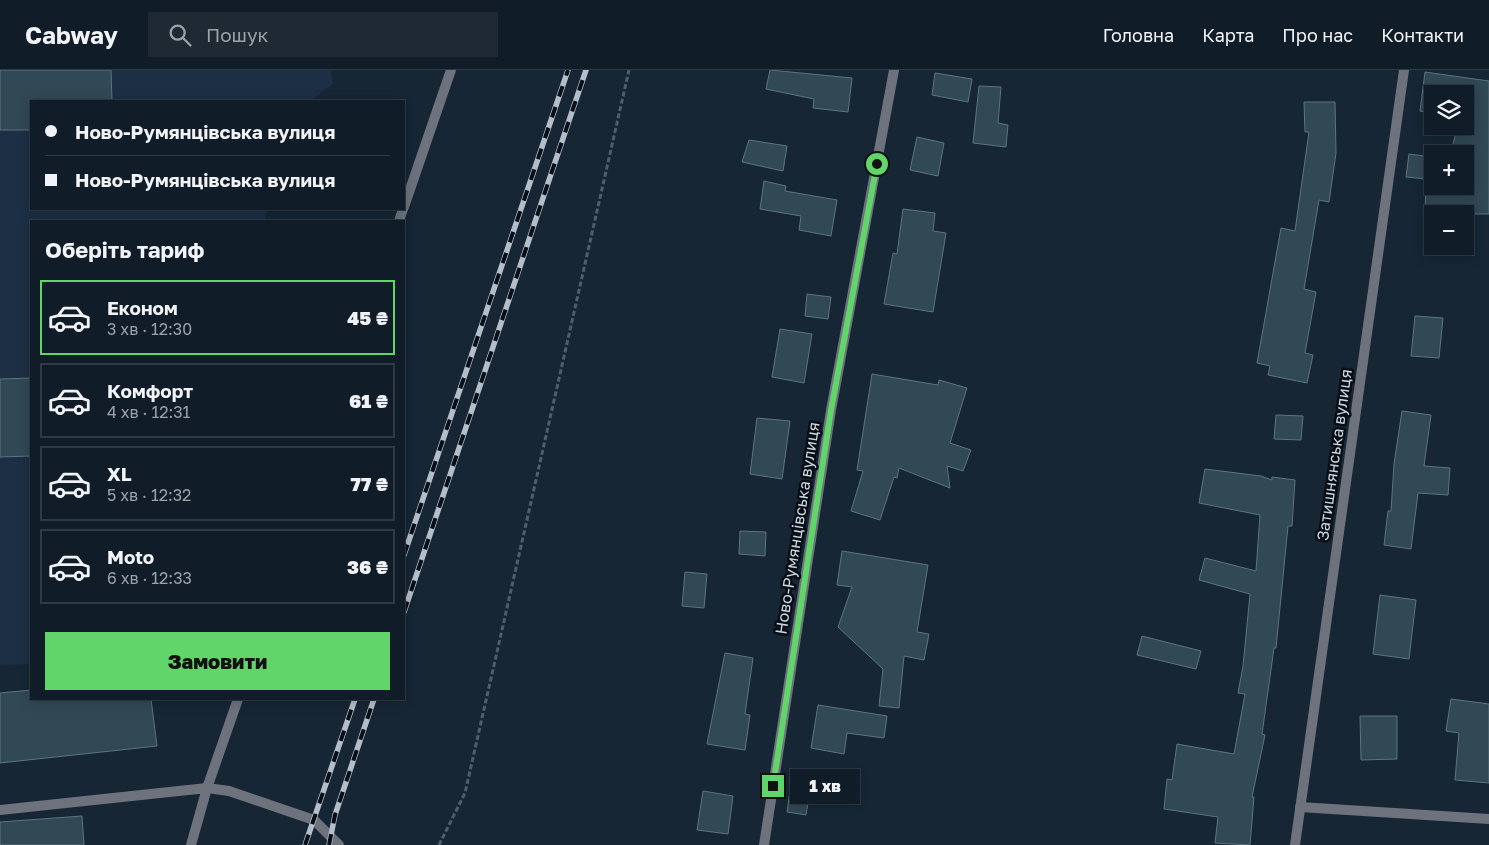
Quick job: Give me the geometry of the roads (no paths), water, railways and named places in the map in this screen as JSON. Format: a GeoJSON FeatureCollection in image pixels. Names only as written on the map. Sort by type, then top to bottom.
{"type":"FeatureCollection","features":[{"type":"Feature","properties":{"kind":"street"},"geometry":{"type":"LineString","coordinates":[[405,205],[451,70]]}},
{"type":"Feature","properties":{"kind":"street","name":"Ново-Румянцівська вулиця"},"geometry":{"type":"LineString","coordinates":[[764,845],[831,410],[894,70]]}},
{"type":"Feature","properties":{"kind":"street","name":"Затишнянська вулиця"},"geometry":{"type":"LineString","coordinates":[[1295,845],[1404,70]]}},
{"type":"Feature","properties":{"kind":"street"},"geometry":{"type":"LineString","coordinates":[[191,845],[207,788],[238,700]]}},
{"type":"Feature","properties":{"kind":"street"},"geometry":{"type":"LineString","coordinates":[[0,810],[207,788],[229,791],[314,820],[340,845]]}},
{"type":"Feature","properties":{"kind":"street"},"geometry":{"type":"LineString","coordinates":[[1300,807],[1489,819]]}},
{"type":"Feature","properties":{"kind":"railway"},"geometry":{"type":"LineString","coordinates":[[405,552],[568,70]]}},
{"type":"Feature","properties":{"kind":"railway"},"geometry":{"type":"LineString","coordinates":[[405,609],[586,70]]}},
{"type":"Feature","properties":{"kind":"railway"},"geometry":{"type":"LineString","coordinates":[[305,845],[355,700]]}},
{"type":"Feature","properties":{"kind":"railway"},"geometry":{"type":"LineString","coordinates":[[329,845],[335,815],[374,700]]}}]}
